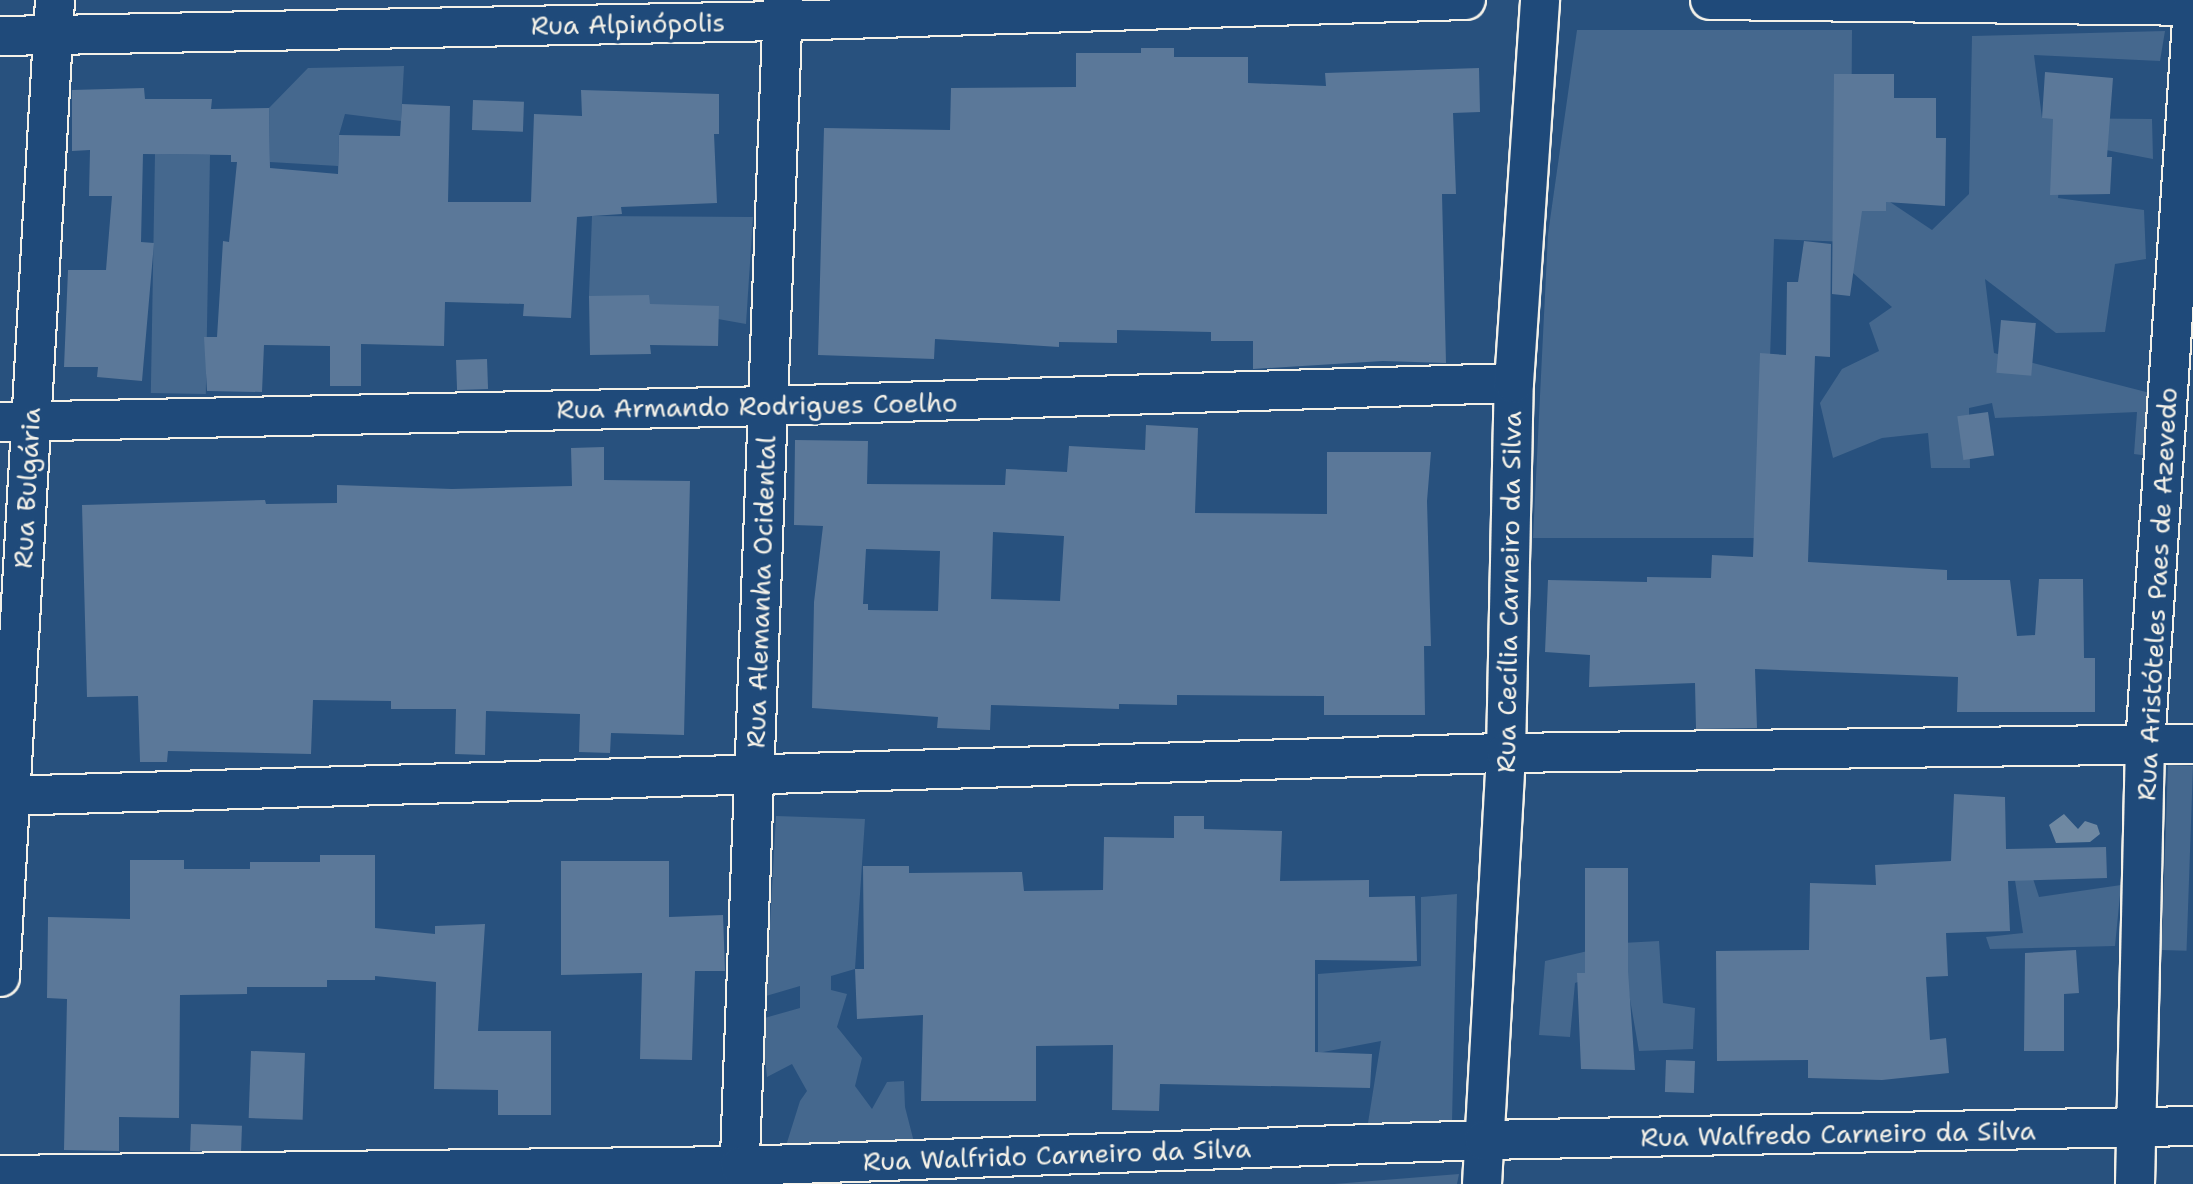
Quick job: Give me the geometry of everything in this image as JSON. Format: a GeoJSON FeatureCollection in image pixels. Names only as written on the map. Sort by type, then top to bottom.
{"type":"FeatureCollection","features":[{"type":"Feature","properties":{"kind":"street","name":"Rua Alpinópolis"},"geometry":{"type":"LineString","coordinates":[[0,36],[55,18],[1466,0]]}},
{"type":"Feature","properties":{"kind":"street","name":"Rua Cecília Carneiro da Silva"},"geometry":{"type":"LineString","coordinates":[[1482,1184],[1506,753],[1514,383],[1540,0]]}},
{"type":"Feature","properties":{"kind":"street"},"geometry":{"type":"LineString","coordinates":[[1710,0],[2193,6]]}},
{"type":"Feature","properties":{"kind":"street","name":"Rua Aristóteles Paes de Azevedo"},"geometry":{"type":"LineString","coordinates":[[2135,1184],[2145,746],[2193,6]]}},
{"type":"Feature","properties":{"kind":"street","name":"Rua Alemanha Ocidental"},"geometry":{"type":"LineString","coordinates":[[740,1175],[782,10]]}},
{"type":"Feature","properties":{"kind":"street","name":"Rua Bulgária"},"geometry":{"type":"LineString","coordinates":[[0,976],[15,422],[55,18]]}},
{"type":"Feature","properties":{"kind":"street","name":"Rua Armando Rodrigues Coelho"},"geometry":{"type":"LineString","coordinates":[[15,422],[768,407],[1514,383]]}},
{"type":"Feature","properties":{"kind":"street"},"geometry":{"type":"LineString","coordinates":[[5,796],[754,771],[1506,753],[2193,744]]}},
{"type":"Feature","properties":{"kind":"street","name":"Rua Walfredo Carneiro da Silva"},"geometry":{"type":"LineString","coordinates":[[1484,1140],[2193,1126]]}},
{"type":"Feature","properties":{"kind":"street","name":"Rua Walfrido Carneiro da Silva"},"geometry":{"type":"LineString","coordinates":[[0,1175],[740,1175],[1484,1140]]}},
{"type":"Feature","properties":{"kind":"shaded area"},"geometry":{"type":"Polygon","coordinates":[[[1577,30],[1852,30],[1851,176],[1932,230],[1969,194],[1972,36],[2165,31],[2160,61],[2034,55],[2042,118],[2152,119],[2153,159],[2064,142],[2058,198],[2144,210],[2146,259],[2115,264],[2105,332],[2056,333],[1985,279],[1994,353],[2154,394],[2149,456],[2134,454],[2137,412],[1995,418],[1992,403],[1969,408],[1970,468],[1931,468],[1928,433],[1882,438],[1833,458],[1820,403],[1842,369],[1879,351],[1869,323],[1892,307],[1853,273],[1849,242],[1774,239],[1764,538],[1533,538],[1548,234],[1577,30]]]}},
{"type":"Feature","properties":{"kind":"shaded area"},"geometry":{"type":"Polygon","coordinates":[[[404,66],[401,121],[345,114],[339,135],[338,166],[270,162],[269,108],[308,68],[404,66]]]}},
{"type":"Feature","properties":{"kind":"shaded area"},"geometry":{"type":"Polygon","coordinates":[[[155,154],[210,155],[206,394],[151,393],[155,154]]]}},
{"type":"Feature","properties":{"kind":"shaded area"},"geometry":{"type":"Polygon","coordinates":[[[592,216],[753,217],[746,324],[589,296],[592,216]]]}},
{"type":"Feature","properties":{"kind":"shaded area"},"geometry":{"type":"Polygon","coordinates":[[[2168,765],[2193,766],[2187,951],[2162,950],[2168,765]]]}},
{"type":"Feature","properties":{"kind":"shaded area"},"geometry":{"type":"Polygon","coordinates":[[[2064,814],[2078,829],[2085,821],[2097,825],[2100,834],[2090,842],[2056,843],[2049,825],[2064,814]]]}},
{"type":"Feature","properties":{"kind":"shaded area"},"geometry":{"type":"Polygon","coordinates":[[[776,816],[865,819],[855,969],[831,976],[831,990],[847,994],[837,1027],[862,1058],[855,1086],[872,1109],[887,1082],[904,1081],[905,1107],[916,1150],[784,1152],[800,1101],[807,1091],[792,1064],[767,1077],[761,1019],[800,1008],[800,986],[766,996],[776,816]]]}},
{"type":"Feature","properties":{"kind":"shaded area"},"geometry":{"type":"Polygon","coordinates":[[[2024,851],[2039,897],[2121,885],[2115,946],[1990,949],[1986,937],[2023,933],[2011,854],[2024,851]]]}},
{"type":"Feature","properties":{"kind":"shaded area"},"geometry":{"type":"Polygon","coordinates":[[[1457,894],[1452,1123],[1368,1123],[1381,1041],[1318,1053],[1318,974],[1421,966],[1421,897],[1457,894]]]}},
{"type":"Feature","properties":{"kind":"shaded area"},"geometry":{"type":"Polygon","coordinates":[[[1659,941],[1663,1003],[1695,1008],[1693,1049],[1639,1051],[1628,988],[1607,972],[1575,983],[1570,1037],[1539,1035],[1545,961],[1622,943],[1659,941]]]}},
{"type":"Feature","properties":{"kind":"shaded area"},"geometry":{"type":"Polygon","coordinates":[[[1459,1174],[1457,1184],[1334,1184],[1459,1174]]]}},
{"type":"Feature","properties":{"kind":"building"},"geometry":{"type":"Polygon","coordinates":[[[1141,48],[1174,48],[1174,57],[1248,57],[1248,83],[1326,86],[1325,73],[1479,68],[1480,112],[1453,113],[1456,194],[1442,194],[1446,363],[1383,361],[1253,369],[1253,341],[1211,341],[1211,332],[1117,330],[1117,343],[1059,342],[1059,347],[935,339],[934,359],[818,355],[824,128],[950,130],[951,88],[1076,87],[1076,53],[1141,53],[1141,48]]]}},
{"type":"Feature","properties":{"kind":"building"},"geometry":{"type":"Polygon","coordinates":[[[2045,72],[2113,78],[2107,157],[2112,157],[2110,194],[2050,195],[2053,119],[2042,118],[2045,72]]]}},
{"type":"Feature","properties":{"kind":"building"},"geometry":{"type":"Polygon","coordinates":[[[1834,74],[1894,74],[1894,98],[1936,98],[1936,138],[1946,138],[1945,206],[1886,202],[1886,211],[1862,211],[1850,296],[1832,294],[1834,74]]]}},
{"type":"Feature","properties":{"kind":"building"},"geometry":{"type":"Polygon","coordinates":[[[144,88],[145,99],[212,99],[211,109],[269,108],[270,168],[338,174],[339,135],[400,136],[402,104],[450,106],[448,202],[531,202],[534,114],[582,116],[581,90],[719,94],[719,134],[714,134],[717,203],[621,207],[622,214],[577,217],[571,318],[523,316],[524,304],[445,302],[444,346],[361,344],[361,386],[330,386],[330,346],[264,345],[262,392],[207,391],[204,337],[217,337],[223,241],[229,242],[237,162],[231,162],[231,155],[143,154],[141,242],[154,243],[142,381],[97,377],[98,367],[64,367],[68,270],[106,270],[112,196],[89,196],[90,150],[72,151],[72,90],[144,88]]]}},
{"type":"Feature","properties":{"kind":"building"},"geometry":{"type":"Polygon","coordinates":[[[473,100],[524,102],[523,132],[472,130],[473,100]]]}},
{"type":"Feature","properties":{"kind":"building"},"geometry":{"type":"Polygon","coordinates":[[[1804,241],[1831,244],[1830,357],[1815,356],[1808,562],[1947,570],[1947,580],[2010,580],[2017,636],[2035,635],[2039,579],[2083,579],[2084,658],[2095,658],[2095,712],[1957,712],[1958,677],[1755,669],[1757,728],[1696,729],[1695,683],[1589,687],[1590,655],[1545,652],[1548,580],[1647,582],[1647,577],[1711,578],[1712,555],[1753,557],[1760,353],[1786,355],[1787,282],[1798,282],[1804,241]]]}},
{"type":"Feature","properties":{"kind":"building"},"geometry":{"type":"Polygon","coordinates":[[[649,295],[650,304],[719,306],[718,346],[650,345],[651,354],[590,355],[589,296],[649,295]]]}},
{"type":"Feature","properties":{"kind":"building"},"geometry":{"type":"Polygon","coordinates":[[[2001,320],[2036,323],[2031,376],[1996,373],[2001,320]]]}},
{"type":"Feature","properties":{"kind":"building"},"geometry":{"type":"Polygon","coordinates":[[[487,359],[488,389],[457,390],[456,360],[487,359]]]}},
{"type":"Feature","properties":{"kind":"building"},"geometry":{"type":"Polygon","coordinates":[[[1988,412],[1994,456],[1963,460],[1957,416],[1988,412]]]}},
{"type":"Feature","properties":{"kind":"building"},"geometry":{"type":"Polygon","coordinates":[[[1146,425],[1198,428],[1195,513],[1327,514],[1327,452],[1431,452],[1427,501],[1431,646],[1424,646],[1425,715],[1324,715],[1324,696],[1177,695],[1177,705],[1119,704],[1119,709],[991,705],[990,730],[937,728],[938,717],[812,708],[814,602],[823,526],[794,525],[795,440],[868,441],[867,484],[1005,485],[1006,469],[1067,472],[1069,446],[1145,450],[1146,425]],[[993,532],[991,599],[1060,601],[1064,536],[993,532]],[[866,549],[863,604],[868,604],[868,610],[938,611],[940,551],[866,549]]]}},
{"type":"Feature","properties":{"kind":"building"},"geometry":{"type":"Polygon","coordinates":[[[604,447],[604,480],[690,481],[684,735],[611,733],[610,753],[579,752],[580,714],[486,711],[485,755],[455,754],[456,709],[391,709],[391,701],[313,700],[311,754],[168,751],[167,762],[140,762],[138,696],[87,697],[82,505],[265,500],[266,504],[337,503],[337,485],[452,489],[572,486],[571,448],[604,447]]]}},
{"type":"Feature","properties":{"kind":"building"},"geometry":{"type":"Polygon","coordinates":[[[1954,794],[2005,797],[2006,849],[2106,847],[2107,878],[2008,881],[2010,931],[1946,933],[1948,976],[1926,977],[1930,1040],[1946,1038],[1949,1073],[1882,1080],[1808,1078],[1808,1060],[1717,1061],[1716,951],[1809,950],[1810,883],[1876,885],[1875,865],[1951,861],[1954,794]]]}},
{"type":"Feature","properties":{"kind":"building"},"geometry":{"type":"Polygon","coordinates":[[[1174,816],[1204,816],[1204,829],[1282,831],[1280,881],[1369,880],[1369,897],[1415,896],[1417,961],[1315,960],[1315,1052],[1372,1054],[1370,1088],[1160,1084],[1159,1111],[1112,1110],[1113,1045],[1036,1046],[1036,1101],[921,1101],[923,1015],[857,1019],[855,969],[864,969],[863,866],[909,866],[909,873],[1022,872],[1024,891],[1103,890],[1104,837],[1174,838],[1174,816]]]}},
{"type":"Feature","properties":{"kind":"building"},"geometry":{"type":"Polygon","coordinates":[[[320,855],[375,855],[375,928],[435,934],[435,926],[485,924],[478,1031],[551,1031],[551,1115],[498,1115],[498,1090],[434,1089],[436,982],[375,976],[375,980],[327,980],[327,987],[247,987],[247,994],[180,995],[179,1118],[119,1117],[119,1151],[64,1150],[67,999],[47,998],[48,917],[130,919],[130,860],[184,860],[184,869],[250,869],[250,862],[320,862],[320,855]]]}},
{"type":"Feature","properties":{"kind":"building"},"geometry":{"type":"Polygon","coordinates":[[[561,861],[669,861],[669,917],[723,915],[725,971],[695,971],[692,1060],[640,1059],[642,973],[561,975],[561,861]]]}},
{"type":"Feature","properties":{"kind":"building"},"geometry":{"type":"Polygon","coordinates":[[[1585,868],[1628,868],[1628,971],[1635,1070],[1581,1069],[1577,973],[1585,973],[1585,868]]]}},
{"type":"Feature","properties":{"kind":"building"},"geometry":{"type":"Polygon","coordinates":[[[2076,950],[2079,993],[2064,994],[2064,1051],[2024,1051],[2025,953],[2076,950]]]}},
{"type":"Feature","properties":{"kind":"building"},"geometry":{"type":"Polygon","coordinates":[[[251,1051],[305,1053],[303,1120],[249,1118],[251,1051]]]}},
{"type":"Feature","properties":{"kind":"building"},"geometry":{"type":"Polygon","coordinates":[[[1666,1060],[1695,1061],[1694,1093],[1665,1092],[1666,1060]]]}},
{"type":"Feature","properties":{"kind":"building"},"geometry":{"type":"Polygon","coordinates":[[[191,1124],[242,1126],[241,1153],[190,1151],[191,1124]]]}}]}
